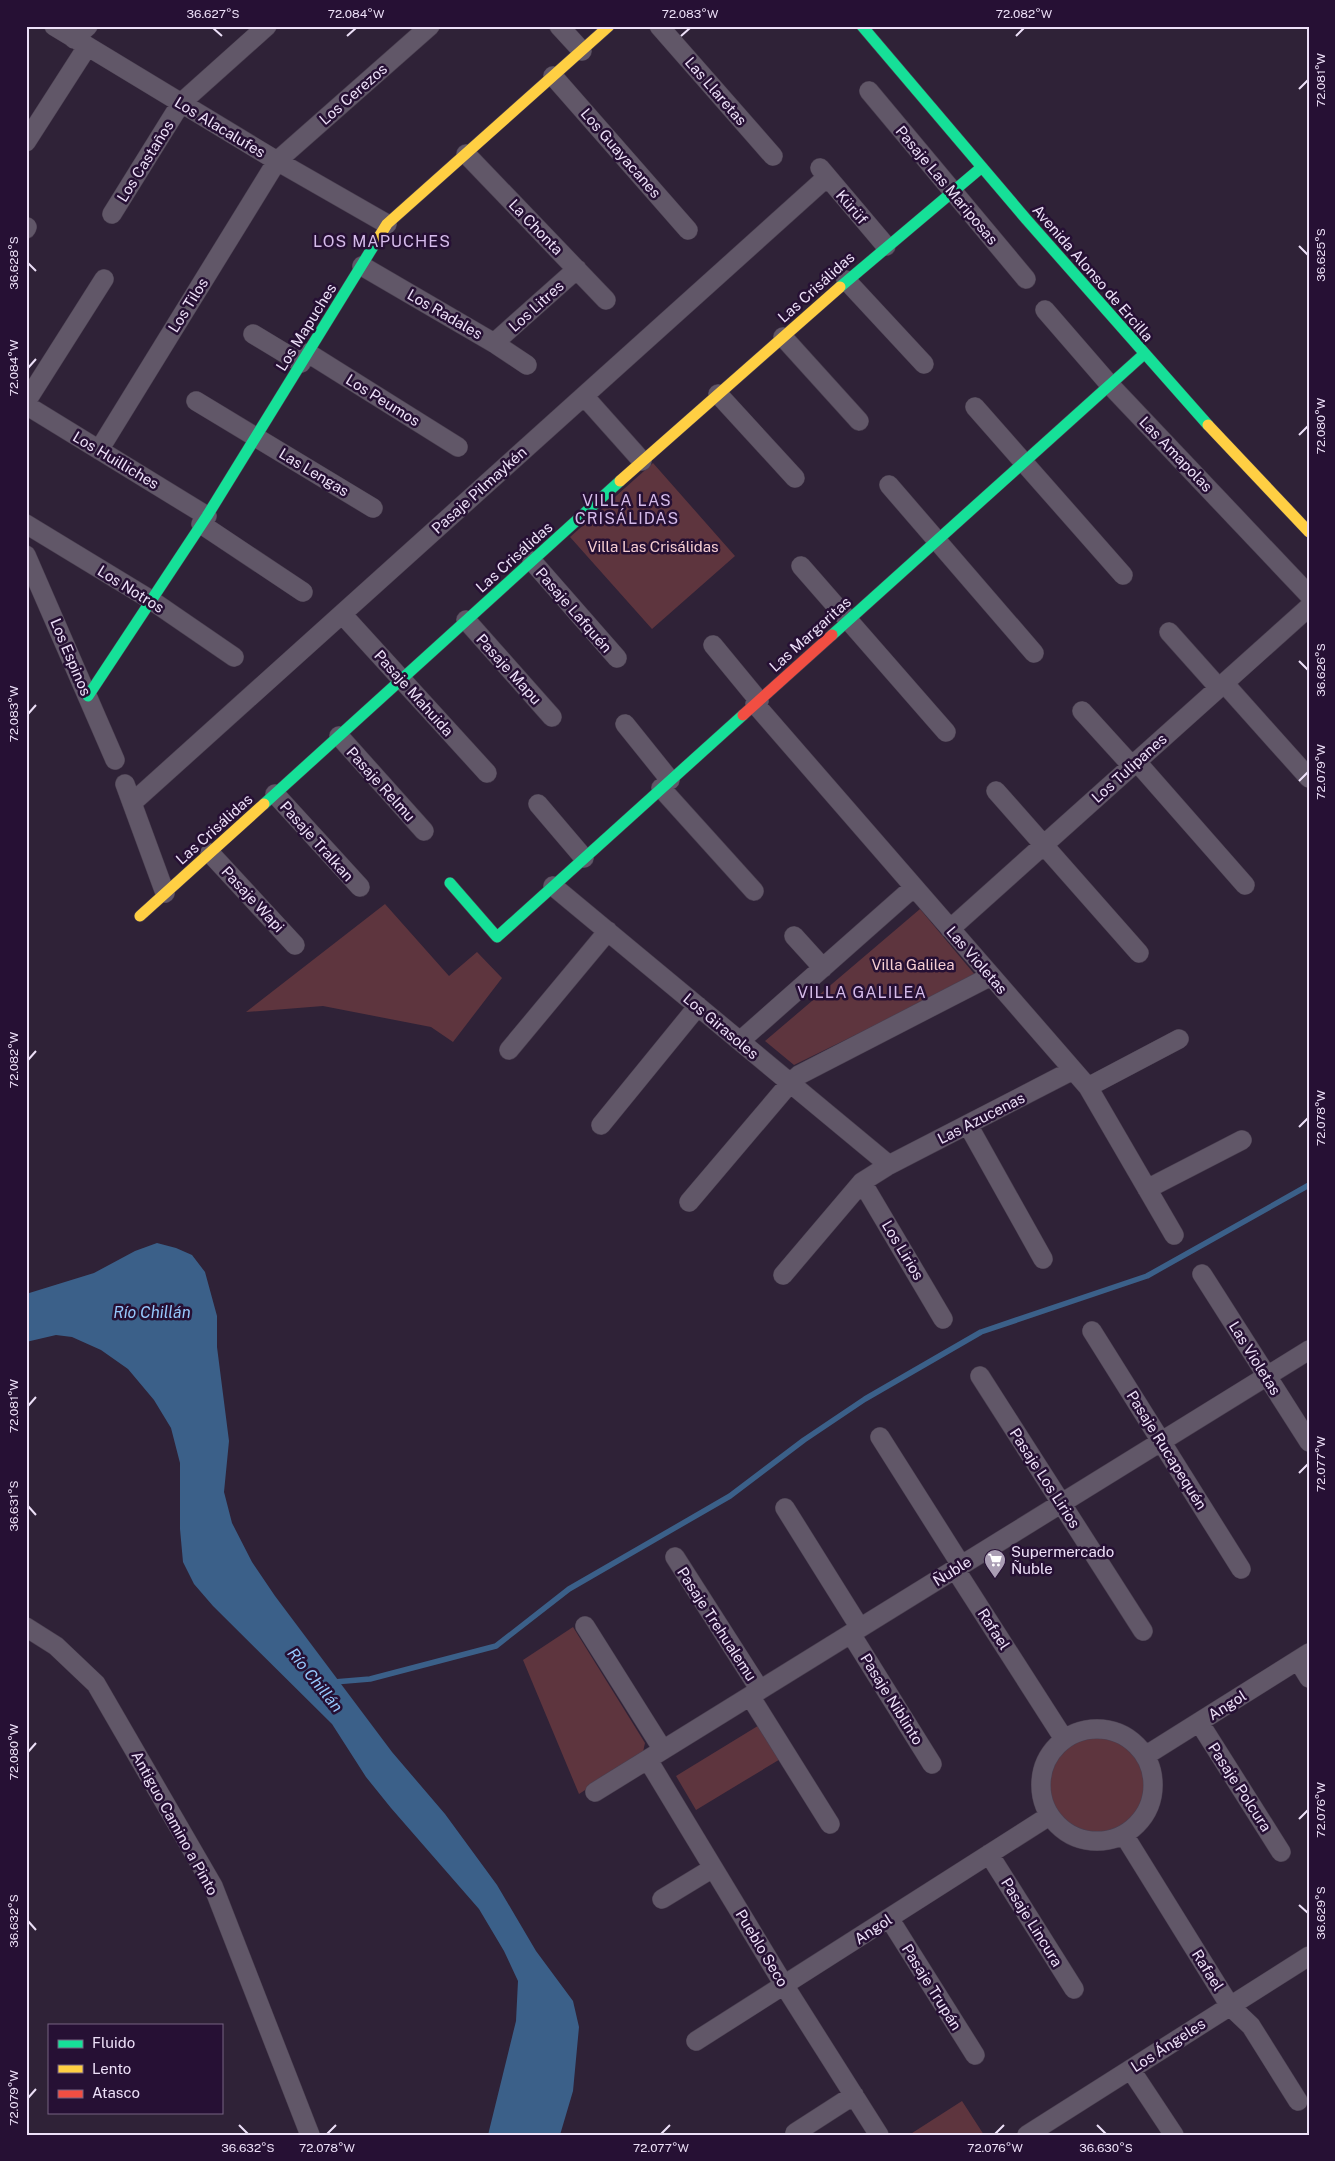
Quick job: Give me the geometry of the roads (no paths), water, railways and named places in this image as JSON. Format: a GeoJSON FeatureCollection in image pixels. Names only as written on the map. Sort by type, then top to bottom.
{"type":"FeatureCollection","features":[{"type":"Feature","properties":{"kind":"street","name":"Los Alacalufes"},"geometry":{"type":"LineString","coordinates":[[54,26],[83,37],[181,103],[387,224]]}},
{"type":"Feature","properties":{"kind":"street","name":"Los Castaños"},"geometry":{"type":"LineString","coordinates":[[112,214],[181,103],[266,26]]}},
{"type":"Feature","properties":{"kind":"street","name":"Los Cerezos"},"geometry":{"type":"LineString","coordinates":[[277,161],[430,26]]}},
{"type":"Feature","properties":{"kind":"street"},"geometry":{"type":"LineString","coordinates":[[559,26],[582,51]]}},
{"type":"Feature","properties":{"kind":"street","name":"Los Mapuches"},"geometry":{"type":"LineString","coordinates":[[88,696],[204,520],[387,224],[609,26]]}},
{"type":"Feature","properties":{"kind":"street","name":"Las Llaretas"},"geometry":{"type":"LineString","coordinates":[[658,26],[773,156]]}},
{"type":"Feature","properties":{"kind":"street","name":"Avenida Alonso de Ercilla"},"geometry":{"type":"LineString","coordinates":[[862,26],[1143,355],[1309,532]]}},
{"type":"Feature","properties":{"kind":"street"},"geometry":{"type":"LineString","coordinates":[[26,142],[83,37]]}},
{"type":"Feature","properties":{"kind":"street","name":"Los Guayacanes"},"geometry":{"type":"LineString","coordinates":[[553,76],[688,230]]}},
{"type":"Feature","properties":{"kind":"street","name":"Pasaje Las Mariposas"},"geometry":{"type":"LineString","coordinates":[[869,91],[1026,278]]}},
{"type":"Feature","properties":{"kind":"street","name":"La Chonta"},"geometry":{"type":"LineString","coordinates":[[466,154],[606,300]]}},
{"type":"Feature","properties":{"kind":"street","name":"Los Tilos"},"geometry":{"type":"LineString","coordinates":[[99,450],[277,161]]}},
{"type":"Feature","properties":{"kind":"street","name":"Las Crisálidas"},"geometry":{"type":"LineString","coordinates":[[140,916],[642,461],[846,280],[982,168]]}},
{"type":"Feature","properties":{"kind":"street","name":"Kürüf"},"geometry":{"type":"LineString","coordinates":[[823,172],[886,246]]}},
{"type":"Feature","properties":{"kind":"street","name":"Pasaje Pilmaykén"},"geometry":{"type":"LineString","coordinates":[[132,803],[584,396],[823,172]]}},
{"type":"Feature","properties":{"kind":"street","name":"Los Radales"},"geometry":{"type":"LineString","coordinates":[[362,266],[494,343],[527,365]]}},
{"type":"Feature","properties":{"kind":"street","name":"Los Litres"},"geometry":{"type":"LineString","coordinates":[[494,343],[577,269]]}},
{"type":"Feature","properties":{"kind":"street"},"geometry":{"type":"LineString","coordinates":[[26,404],[104,279]]}},
{"type":"Feature","properties":{"kind":"street"},"geometry":{"type":"LineString","coordinates":[[846,280],[924,364]]}},
{"type":"Feature","properties":{"kind":"street","name":"Las Amapolas"},"geometry":{"type":"LineString","coordinates":[[1046,310],[1110,385],[1309,595]]}},
{"type":"Feature","properties":{"kind":"street","name":"Los Peumos"},"geometry":{"type":"LineString","coordinates":[[253,334],[304,358],[458,447]]}},
{"type":"Feature","properties":{"kind":"street"},"geometry":{"type":"LineString","coordinates":[[783,337],[859,421]]}},
{"type":"Feature","properties":{"kind":"street","name":"Las Margaritas"},"geometry":{"type":"LineString","coordinates":[[450,883],[497,937],[1143,355]]}},
{"type":"Feature","properties":{"kind":"street"},"geometry":{"type":"LineString","coordinates":[[718,394],[795,478]]}},
{"type":"Feature","properties":{"kind":"street"},"geometry":{"type":"LineString","coordinates":[[584,396],[642,461]]}},
{"type":"Feature","properties":{"kind":"street","name":"Las Lengas"},"geometry":{"type":"LineString","coordinates":[[196,401],[372,508]]}},
{"type":"Feature","properties":{"kind":"street","name":"Los Huilliches"},"geometry":{"type":"LineString","coordinates":[[26,404],[204,520],[303,592]]}},
{"type":"Feature","properties":{"kind":"street"},"geometry":{"type":"LineString","coordinates":[[975,407],[1123,576]]}},
{"type":"Feature","properties":{"kind":"street"},"geometry":{"type":"LineString","coordinates":[[889,485],[1034,653]]}},
{"type":"Feature","properties":{"kind":"street","name":"Los Notros"},"geometry":{"type":"LineString","coordinates":[[26,524],[151,600],[234,658]]}},
{"type":"Feature","properties":{"kind":"street","name":"Los Espinos"},"geometry":{"type":"LineString","coordinates":[[26,555],[115,760]]}},
{"type":"Feature","properties":{"kind":"street","name":"Pasaje Lafquén"},"geometry":{"type":"LineString","coordinates":[[532,561],[617,658]]}},
{"type":"Feature","properties":{"kind":"street"},"geometry":{"type":"LineString","coordinates":[[801,566],[946,732]]}},
{"type":"Feature","properties":{"kind":"street","name":"Los Tulipanes"},"geometry":{"type":"LineString","coordinates":[[950,929],[1309,607]]}},
{"type":"Feature","properties":{"kind":"street","name":"Pasaje Mahuida"},"geometry":{"type":"LineString","coordinates":[[342,614],[487,773]]}},
{"type":"Feature","properties":{"kind":"street","name":"Pasaje Mapu"},"geometry":{"type":"LineString","coordinates":[[466,620],[552,717]]}},
{"type":"Feature","properties":{"kind":"street"},"geometry":{"type":"LineString","coordinates":[[1169,632],[1309,778]]}},
{"type":"Feature","properties":{"kind":"street","name":"Las Violetas"},"geometry":{"type":"LineString","coordinates":[[713,645],[757,702],[950,929],[1088,1087],[1174,1235]]}},
{"type":"Feature","properties":{"kind":"street"},"geometry":{"type":"LineString","coordinates":[[1082,711],[1134,764],[1245,885]]}},
{"type":"Feature","properties":{"kind":"street"},"geometry":{"type":"LineString","coordinates":[[625,724],[666,784],[754,891]]}},
{"type":"Feature","properties":{"kind":"street","name":"Pasaje Relmu"},"geometry":{"type":"LineString","coordinates":[[339,736],[424,831]]}},
{"type":"Feature","properties":{"kind":"street"},"geometry":{"type":"LineString","coordinates":[[125,784],[165,893]]}},
{"type":"Feature","properties":{"kind":"street"},"geometry":{"type":"LineString","coordinates":[[996,791],[1139,953]]}},
{"type":"Feature","properties":{"kind":"street","name":"Pasaje Tralkan"},"geometry":{"type":"LineString","coordinates":[[275,794],[360,887]]}},
{"type":"Feature","properties":{"kind":"street"},"geometry":{"type":"LineString","coordinates":[[538,804],[584,858]]}},
{"type":"Feature","properties":{"kind":"street","name":"Pasaje Wapi"},"geometry":{"type":"LineString","coordinates":[[210,853],[295,945]]}},
{"type":"Feature","properties":{"kind":"street","name":"Los Girasoles"},"geometry":{"type":"LineString","coordinates":[[553,886],[889,1166]]}},
{"type":"Feature","properties":{"kind":"street"},"geometry":{"type":"LineString","coordinates":[[740,1041],[914,887]]}},
{"type":"Feature","properties":{"kind":"street"},"geometry":{"type":"LineString","coordinates":[[508,1050],[608,931]]}},
{"type":"Feature","properties":{"kind":"street"},"geometry":{"type":"LineString","coordinates":[[794,936],[823,968]]}},
{"type":"Feature","properties":{"kind":"street"},"geometry":{"type":"LineString","coordinates":[[689,1202],[790,1083],[807,1070],[991,976]]}},
{"type":"Feature","properties":{"kind":"street"},"geometry":{"type":"LineString","coordinates":[[601,1124],[698,1006]]}},
{"type":"Feature","properties":{"kind":"street"},"geometry":{"type":"LineString","coordinates":[[1088,1087],[1179,1039]]}},
{"type":"Feature","properties":{"kind":"street","name":"Las Azucenas"},"geometry":{"type":"LineString","coordinates":[[783,1275],[862,1182],[1073,1070]]}},
{"type":"Feature","properties":{"kind":"street"},"geometry":{"type":"LineString","coordinates":[[968,1125],[1043,1259]]}},
{"type":"Feature","properties":{"kind":"street"},"geometry":{"type":"LineString","coordinates":[[1147,1189],[1242,1140]]}},
{"type":"Feature","properties":{"kind":"street","name":"Los Lirios"},"geometry":{"type":"LineString","coordinates":[[862,1182],[943,1319]]}},
{"type":"Feature","properties":{"kind":"street","name":"Las Violetas"},"geometry":{"type":"LineString","coordinates":[[1202,1274],[1309,1442]]}},
{"type":"Feature","properties":{"kind":"street","name":"Pasaje Rucapequén"},"geometry":{"type":"LineString","coordinates":[[1092,1331],[1241,1570]]}},
{"type":"Feature","properties":{"kind":"street","name":"Ñuble"},"geometry":{"type":"LineString","coordinates":[[595,1792],[1309,1350]]}},
{"type":"Feature","properties":{"kind":"street","name":"Pasaje Los Lirios"},"geometry":{"type":"LineString","coordinates":[[980,1376],[1142,1631]]}},
{"type":"Feature","properties":{"kind":"street","name":"Rafael"},"geometry":{"type":"LineString","coordinates":[[880,1437],[1064,1739]]}},
{"type":"Feature","properties":{"kind":"street","name":"Pasaje Niblinto"},"geometry":{"type":"LineString","coordinates":[[785,1508],[932,1764]]}},
{"type":"Feature","properties":{"kind":"street","name":"Pasaje Trehualemu"},"geometry":{"type":"LineString","coordinates":[[675,1557],[830,1824]]}},
{"type":"Feature","properties":{"kind":"street","name":"Pueblo Seco"},"geometry":{"type":"LineString","coordinates":[[585,1626],[655,1755],[713,1868],[879,2135]]}},
{"type":"Feature","properties":{"kind":"street","name":"Antiguo Camino a Pinto"},"geometry":{"type":"LineString","coordinates":[[26,1627],[56,1646],[96,1684],[213,1886],[310,2135]]}},
{"type":"Feature","properties":{"kind":"street"},"geometry":{"type":"LineString","coordinates":[[1303,1657],[1309,1678]]}},
{"type":"Feature","properties":{"kind":"street","name":"Angol"},"geometry":{"type":"LineString","coordinates":[[1145,1756],[1303,1657]]}},
{"type":"Feature","properties":{"kind":"street","name":"Pasaje Polcura"},"geometry":{"type":"LineString","coordinates":[[1199,1722],[1281,1852]]}},
{"type":"Feature","properties":{"kind":"street"},"geometry":{"type":"LineString","coordinates":[[1087,1730],[1109,1730],[1129,1739],[1145,1756],[1152,1775],[1152,1797],[1144,1817],[1124,1835],[1108,1840],[1087,1840],[1067,1833],[1049,1816],[1042,1798],[1042,1775],[1050,1754],[1064,1739],[1087,1730]]}},
{"type":"Feature","properties":{"kind":"street","name":"Angol"},"geometry":{"type":"LineString","coordinates":[[696,2041],[1049,1816]]}},
{"type":"Feature","properties":{"kind":"street","name":"Rafael"},"geometry":{"type":"LineString","coordinates":[[1124,1835],[1230,2006],[1251,2026],[1298,2101]]}},
{"type":"Feature","properties":{"kind":"street","name":"Pasaje Lincura"},"geometry":{"type":"LineString","coordinates":[[989,1854],[1074,1989]]}},
{"type":"Feature","properties":{"kind":"street"},"geometry":{"type":"LineString","coordinates":[[662,1899],[713,1868]]}},
{"type":"Feature","properties":{"kind":"street","name":"Pasaje Trupán"},"geometry":{"type":"LineString","coordinates":[[889,1918],[975,2055]]}},
{"type":"Feature","properties":{"kind":"street","name":"Los Ángeles"},"geometry":{"type":"LineString","coordinates":[[1033,2133],[1309,1956]]}},
{"type":"Feature","properties":{"kind":"street"},"geometry":{"type":"LineString","coordinates":[[1131,2070],[1174,2135]]}},
{"type":"Feature","properties":{"kind":"street"},"geometry":{"type":"LineString","coordinates":[[795,2133],[854,2095]]}},
{"type":"Feature","properties":{"kind":"water","name":"Río Chillán"},"geometry":{"type":"Polygon","coordinates":[[[157,1243],[192,1255],[205,1272],[217,1316],[217,1347],[229,1441],[224,1492],[232,1523],[252,1562],[275,1596],[392,1752],[445,1814],[497,1885],[536,1951],[573,2001],[579,2027],[573,2091],[560,2135],[488,2135],[516,2021],[518,1981],[504,1951],[479,1909],[366,1777],[332,1724],[213,1606],[194,1584],[183,1562],[180,1529],[180,1463],[171,1428],[154,1400],[128,1369],[101,1350],[72,1337],[56,1335],[26,1342],[26,1294],[94,1273],[135,1251],[157,1243]]]}},
{"type":"Feature","properties":{"kind":"waterway"},"geometry":{"type":"LineString","coordinates":[[334,1682],[370,1679],[496,1646],[569,1589],[730,1496],[804,1440],[865,1399],[981,1332],[1147,1276],[1309,1185]]}},
{"type":"Feature","properties":{"kind":"place","name":"Supermercado Ñuble"},"geometry":{"type":"Point","coordinates":[995,1579]}},
{"type":"Feature","properties":{"kind":"district","name":"LOS MAPUCHES"},"geometry":{"type":"Point","coordinates":[382,241]}},
{"type":"Feature","properties":{"kind":"district","name":"VILLA LAS CRISÁLIDAS"},"geometry":{"type":"Point","coordinates":[627,509]}},
{"type":"Feature","properties":{"kind":"district","name":"VILLA GALILEA"},"geometry":{"type":"Point","coordinates":[862,992]}},
{"type":"Feature","properties":{"kind":"park label","name":"Villa Las Crisálidas"},"geometry":{"type":"Point","coordinates":[653,546]}},
{"type":"Feature","properties":{"kind":"park label","name":"Villa Galilea"},"geometry":{"type":"Point","coordinates":[913,964]}}]}
